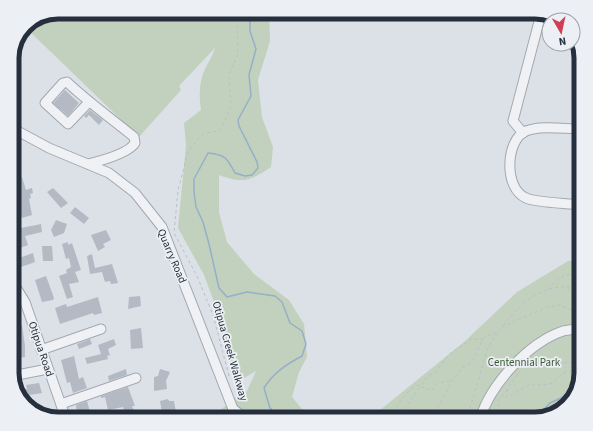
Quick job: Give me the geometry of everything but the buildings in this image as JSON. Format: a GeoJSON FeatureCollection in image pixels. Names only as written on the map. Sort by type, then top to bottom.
{"type":"FeatureCollection","features":[{"type":"Feature","properties":{"kind":"street"},"geometry":{"type":"LineString","coordinates":[[523,133],[513,121],[540,19]]}},
{"type":"Feature","properties":{"kind":"street"},"geometry":{"type":"LineString","coordinates":[[88,164],[114,156],[132,147],[135,142],[134,137],[98,107],[89,102],[67,82],[63,84],[45,102],[46,105],[68,124],[89,102]]}},
{"type":"Feature","properties":{"kind":"street"},"geometry":{"type":"LineString","coordinates":[[574,129],[539,128],[523,133],[516,140],[512,150],[510,174],[512,184],[518,193],[527,199],[574,204]]}},
{"type":"Feature","properties":{"kind":"street","name":"Quarry Road"},"geometry":{"type":"LineString","coordinates":[[19,132],[49,148],[109,173],[136,193],[162,228],[233,409]]}},
{"type":"Feature","properties":{"kind":"street","name":"Otipua Road"},"geometry":{"type":"LineString","coordinates":[[19,292],[25,302],[64,412]]}},
{"type":"Feature","properties":{"kind":"street"},"geometry":{"type":"LineString","coordinates":[[41,350],[101,329]]}},
{"type":"Feature","properties":{"kind":"street"},"geometry":{"type":"LineString","coordinates":[[482,412],[483,408],[507,372],[529,350],[562,332],[574,329]]}},
{"type":"Feature","properties":{"kind":"street"},"geometry":{"type":"LineString","coordinates":[[19,375],[48,369]]}},
{"type":"Feature","properties":{"kind":"street"},"geometry":{"type":"LineString","coordinates":[[61,404],[136,378]]}},
{"type":"Feature","properties":{"kind":"street"},"geometry":{"type":"LineString","coordinates":[[232,412],[233,409],[236,412]]}},
{"type":"Feature","properties":{"kind":"path","name":"Otipua Creek Walkway"},"geometry":{"type":"LineString","coordinates":[[228,376],[213,314],[197,276],[174,233],[178,190],[188,152],[200,136],[217,131],[222,127],[231,106],[229,76],[238,53],[238,19]]}},
{"type":"Feature","properties":{"kind":"path"},"geometry":{"type":"LineString","coordinates":[[548,290],[560,276],[574,273]]}},
{"type":"Feature","properties":{"kind":"path"},"geometry":{"type":"LineString","coordinates":[[567,288],[574,295]]}},
{"type":"Feature","properties":{"kind":"path"},"geometry":{"type":"LineString","coordinates":[[466,412],[490,344],[510,315],[522,303],[548,290],[574,288]]}},
{"type":"Feature","properties":{"kind":"path"},"geometry":{"type":"LineString","coordinates":[[501,327],[547,307],[560,305],[574,311]]}},
{"type":"Feature","properties":{"kind":"path"},"geometry":{"type":"LineString","coordinates":[[436,412],[452,380],[461,369],[471,363],[484,338],[498,332]]}},
{"type":"Feature","properties":{"kind":"path"},"geometry":{"type":"LineString","coordinates":[[403,412],[428,376],[436,371],[448,355],[472,339],[483,340]]}},
{"type":"Feature","properties":{"kind":"path"},"geometry":{"type":"LineString","coordinates":[[523,365],[532,361],[546,364],[574,362]]}},
{"type":"Feature","properties":{"kind":"path"},"geometry":{"type":"LineString","coordinates":[[495,412],[498,402],[521,368]]}},
{"type":"Feature","properties":{"kind":"path"},"geometry":{"type":"LineString","coordinates":[[508,388],[507,397],[531,384],[542,386],[551,384],[563,373],[574,371]]}},
{"type":"Feature","properties":{"kind":"path"},"geometry":{"type":"LineString","coordinates":[[394,412],[396,407],[408,393],[418,384],[421,387],[432,391],[436,384],[445,383],[452,380]]}},
{"type":"Feature","properties":{"kind":"path"},"geometry":{"type":"LineString","coordinates":[[497,408],[498,412]]}},
{"type":"Feature","properties":{"kind":"green space"},"geometry":{"type":"Polygon","coordinates":[[[58,19],[269,19],[270,41],[258,80],[262,117],[273,147],[271,167],[246,180],[234,180],[219,175],[219,212],[227,242],[254,274],[289,300],[304,324],[307,357],[299,372],[292,397],[302,409],[310,412],[218,412],[242,392],[246,393],[256,371],[236,383],[222,334],[225,332],[204,275],[178,228],[186,145],[184,123],[201,110],[200,92],[202,78],[215,48],[179,86],[181,90],[139,137],[30,32],[36,26],[43,22],[58,19]]]}},
{"type":"Feature","properties":{"kind":"green space","name":"Centennial Park"},"geometry":{"type":"Polygon","coordinates":[[[568,261],[574,261],[574,373],[570,390],[559,404],[547,410],[535,412],[378,412],[464,342],[517,292],[568,261]]]}},
{"type":"Feature","properties":{"kind":"waterway"},"geometry":{"type":"LineString","coordinates":[[250,19],[250,31],[256,49],[249,75],[251,96],[238,120],[239,126],[257,162],[258,168],[252,175],[245,176],[235,173],[228,161],[222,156],[208,153],[194,179],[194,192],[196,207],[203,222],[219,288],[227,297],[247,292],[275,296],[282,302],[290,323],[302,331],[306,344],[302,356],[281,369],[264,388],[270,408],[274,412]]}},
{"type":"Feature","properties":{"kind":"waterway"},"geometry":{"type":"LineString","coordinates":[[543,411],[550,403],[567,395]]}}]}
